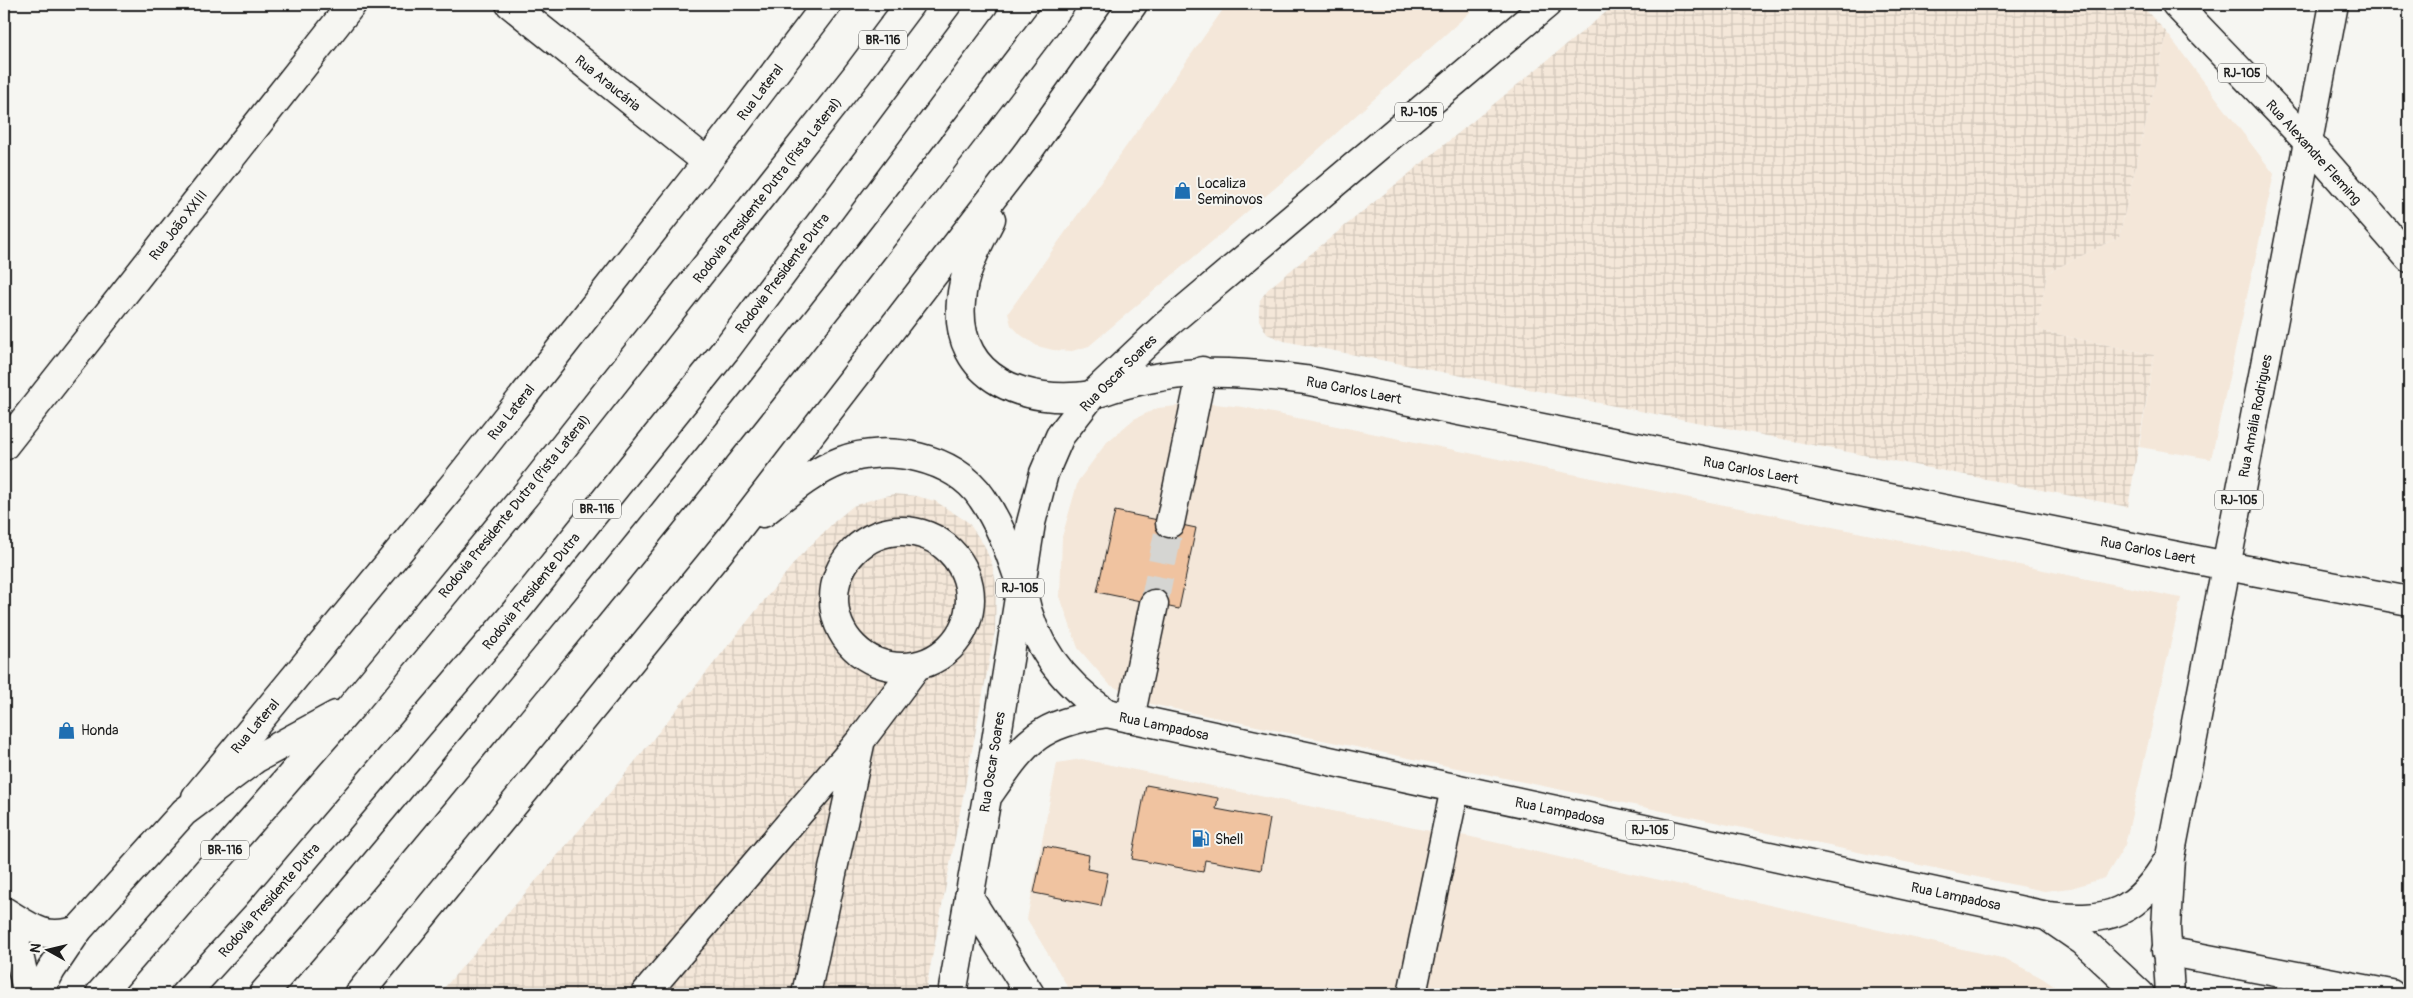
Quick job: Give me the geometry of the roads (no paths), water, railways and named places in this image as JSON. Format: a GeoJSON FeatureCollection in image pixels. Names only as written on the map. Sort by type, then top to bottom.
{"type":"FeatureCollection","features":[{"type":"Feature","properties":{"kind":"main road","name":"Rua João XXIII"},"geometry":{"type":"LineString","coordinates":[[4,446],[352,4]]}},
{"type":"Feature","properties":{"kind":"main road","name":"Rua Araucária"},"geometry":{"type":"LineString","coordinates":[[510,4],[707,162]]}},
{"type":"Feature","properties":{"kind":"main road","name":"Rua Lateral"},"geometry":{"type":"LineString","coordinates":[[184,812],[456,482],[707,162],[827,4]]}},
{"type":"Feature","properties":{"kind":"main road","name":"Rodovia Presidente Dutra (Pista Lateral)"},"geometry":{"type":"LineString","coordinates":[[100,994],[351,707],[533,485],[856,76],[910,4]]}},
{"type":"Feature","properties":{"kind":"main road","name":"Rodovia Presidente Dutra"},"geometry":{"type":"LineString","coordinates":[[185,994],[256,916],[512,616],[726,348],[984,4]]}},
{"type":"Feature","properties":{"kind":"main road"},"geometry":{"type":"LineString","coordinates":[[263,994],[352,894],[678,498],[939,166],[1061,4]]}},
{"type":"Feature","properties":{"kind":"main road"},"geometry":{"type":"LineString","coordinates":[[359,994],[730,539],[1027,153],[1133,4]]}},
{"type":"Feature","properties":{"kind":"main road","name":"Rua Oscar Soares"},"geometry":{"type":"LineString","coordinates":[[952,994],[987,797],[1031,523],[1051,454],[1060,436],[1092,395],[1165,326],[1547,4]]}},
{"type":"Feature","properties":{"kind":"main road","name":"Rua Alexandre Fleming"},"geometry":{"type":"LineString","coordinates":[[2176,4],[2308,142],[2409,258]]}},
{"type":"Feature","properties":{"kind":"main road","name":"Rua Amália Rodrigues"},"geometry":{"type":"LineString","coordinates":[[2170,994],[2166,951],[2166,892],[2170,857],[2334,4]]}},
{"type":"Feature","properties":{"kind":"main road","name":"Rua Carlos Laert"},"geometry":{"type":"LineString","coordinates":[[1027,153],[996,208],[972,258],[961,299],[963,332],[968,347],[988,373],[1015,391],[1045,398],[1092,395],[1146,378],[1202,372],[1261,374],[1305,380],[2409,601]]}},
{"type":"Feature","properties":{"kind":"main road"},"geometry":{"type":"LineString","coordinates":[[1170,523],[1202,372]]}},
{"type":"Feature","properties":{"kind":"main road"},"geometry":{"type":"LineString","coordinates":[[730,539],[805,480],[842,460],[866,455],[892,454],[930,460],[957,473],[981,496],[1003,533],[1021,584],[1030,623],[1046,652],[1067,680],[1090,702],[1118,716],[1154,604]]}},
{"type":"Feature","properties":{"kind":"main road"},"geometry":{"type":"LineString","coordinates":[[645,994],[861,740],[916,667],[944,654],[964,630],[971,600],[965,569],[945,545],[918,531],[887,531],[859,544],[840,568],[832,598],[839,629],[857,653],[885,667],[916,667]]}},
{"type":"Feature","properties":{"kind":"main road"},"geometry":{"type":"LineString","coordinates":[[38,994],[51,970],[78,930],[184,812],[255,758],[351,707]]}},
{"type":"Feature","properties":{"kind":"main road","name":"Rua Lampadosa"},"geometry":{"type":"LineString","coordinates":[[987,797],[1012,761],[1033,738],[1056,724],[1118,716],[2047,916],[2088,919],[2101,917],[2126,908],[2149,889],[2170,857]]}},
{"type":"Feature","properties":{"kind":"main road"},"geometry":{"type":"LineString","coordinates":[[806,994],[861,740]]}},
{"type":"Feature","properties":{"kind":"main road"},"geometry":{"type":"LineString","coordinates":[[1412,994],[1455,788]]}},
{"type":"Feature","properties":{"kind":"main road"},"geometry":{"type":"LineString","coordinates":[[969,898],[1030,994]]}},
{"type":"Feature","properties":{"kind":"main road"},"geometry":{"type":"LineString","coordinates":[[4,911],[38,932],[53,936],[78,930]]}},
{"type":"Feature","properties":{"kind":"main road"},"geometry":{"type":"LineString","coordinates":[[4,916],[18,951],[28,994]]}},
{"type":"Feature","properties":{"kind":"main road"},"geometry":{"type":"LineString","coordinates":[[2047,916],[2083,941],[2140,994]]}},
{"type":"Feature","properties":{"kind":"main road"},"geometry":{"type":"LineString","coordinates":[[2166,951],[2391,994]]}},
{"type":"Feature","properties":{"kind":"tunnel"},"geometry":{"type":"LineString","coordinates":[[1154,604],[1170,523]]}},
{"type":"Feature","properties":{"kind":"place","name":"Localiza Seminovos"},"geometry":{"type":"Point","coordinates":[1183,191]}},
{"type":"Feature","properties":{"kind":"place","name":"Honda"},"geometry":{"type":"Point","coordinates":[67,730]}},
{"type":"Feature","properties":{"kind":"place","name":"Shell"},"geometry":{"type":"Point","coordinates":[1201,839]}}]}
